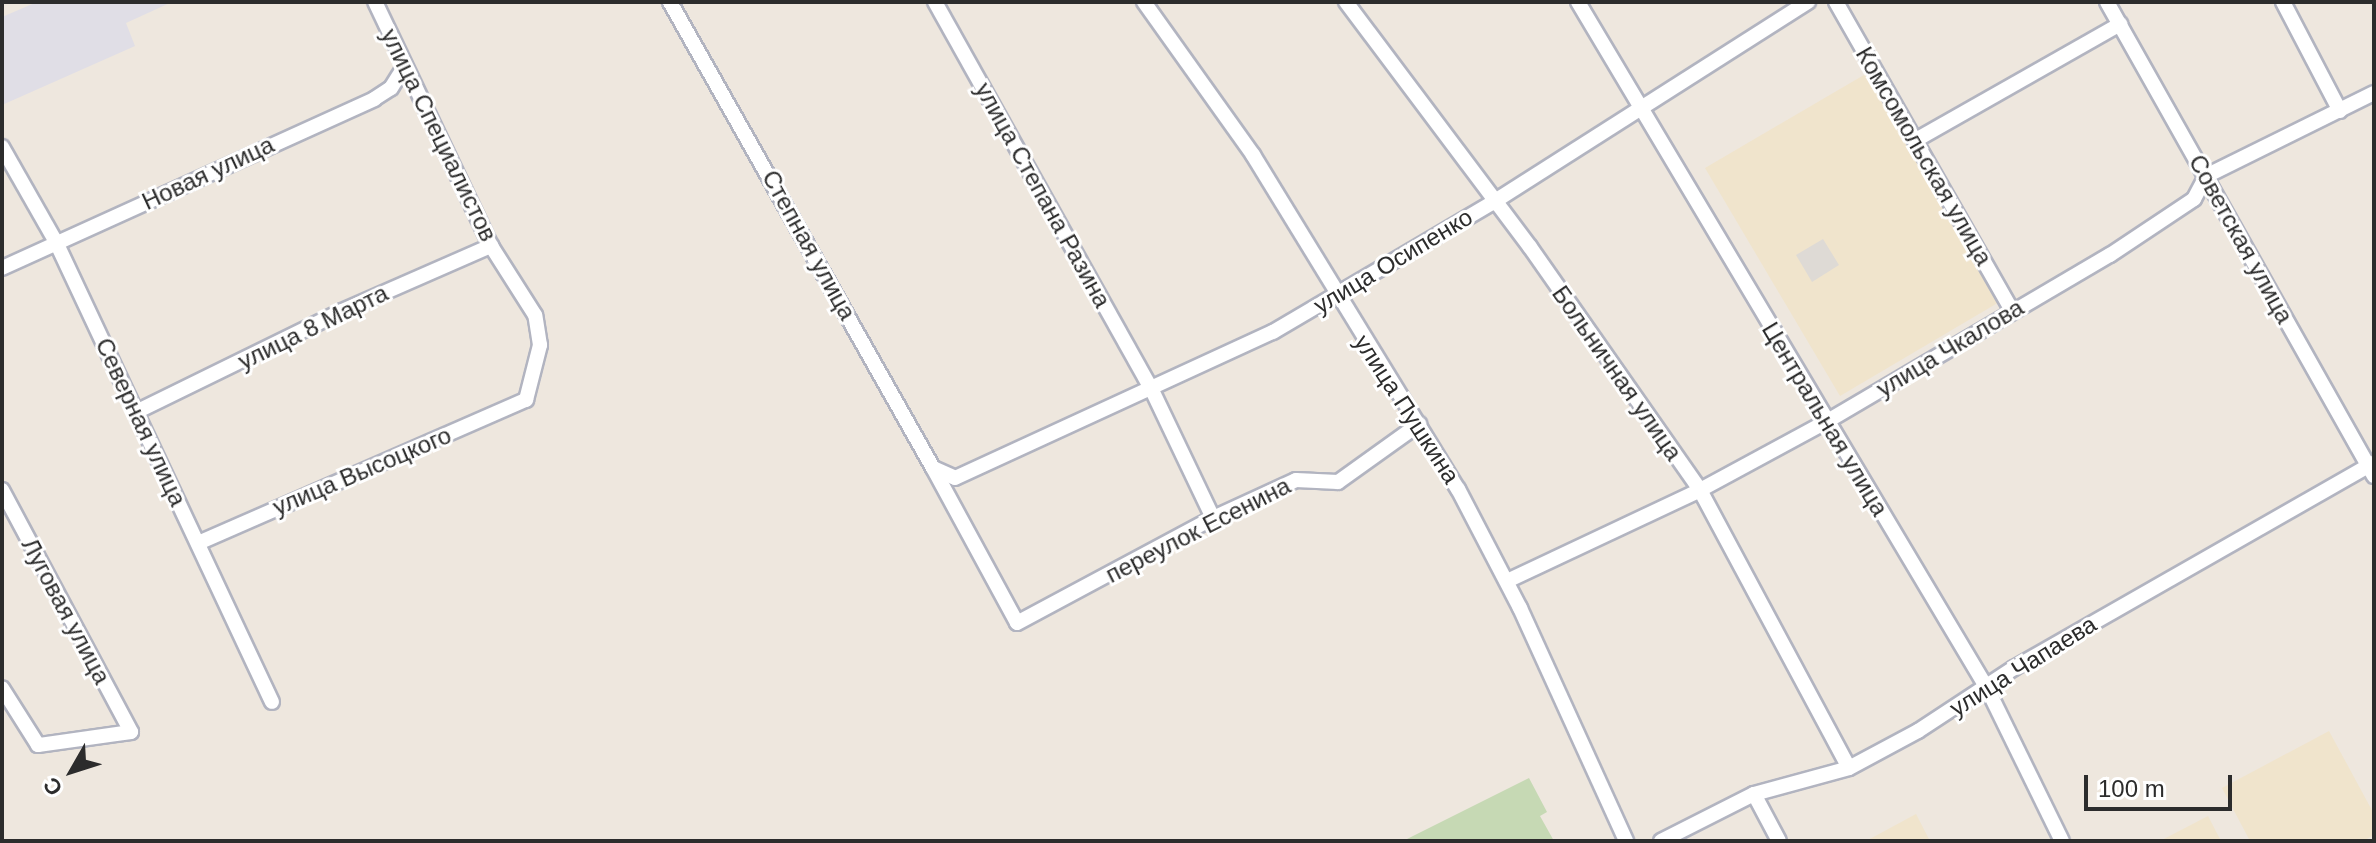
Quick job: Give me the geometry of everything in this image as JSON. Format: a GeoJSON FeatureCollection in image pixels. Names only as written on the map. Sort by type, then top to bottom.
{"type":"FeatureCollection","features":[{"type":"Feature","properties":{"kind":"street","name":"улица Специалистов"},"geometry":{"type":"LineString","coordinates":[[375,2],[491,246],[535,315],[540,345],[526,400]]}},
{"type":"Feature","properties":{"kind":"street"},"geometry":{"type":"LineString","coordinates":[[672,6],[688,2]]}},
{"type":"Feature","properties":{"kind":"street","name":"улица Степана Разина"},"geometry":{"type":"LineString","coordinates":[[935,2],[1151,388],[1213,518]]}},
{"type":"Feature","properties":{"kind":"street","name":"улица Пушкина"},"geometry":{"type":"LineString","coordinates":[[1144,2],[1253,155],[1335,296],[1419,424],[1507,581],[1626,841]]}},
{"type":"Feature","properties":{"kind":"street","name":"Больничная улица"},"geometry":{"type":"LineString","coordinates":[[1346,2],[1492,203],[1530,247],[1700,490],[1849,768]]}},
{"type":"Feature","properties":{"kind":"street","name":"Центральная улица"},"geometry":{"type":"LineString","coordinates":[[1578,2],[1987,688],[2062,841]]}},
{"type":"Feature","properties":{"kind":"street","name":"улица Осипенко"},"geometry":{"type":"LineString","coordinates":[[933,468],[955,478],[1273,332],[1492,203],[1808,2]]}},
{"type":"Feature","properties":{"kind":"street","name":"Комсомольская улица"},"geometry":{"type":"LineString","coordinates":[[1836,2],[2012,310]]}},
{"type":"Feature","properties":{"kind":"street","name":"Советская улица"},"geometry":{"type":"LineString","coordinates":[[2107,2],[2372,468]]}},
{"type":"Feature","properties":{"kind":"street"},"geometry":{"type":"LineString","coordinates":[[2283,2],[2340,111]]}},
{"type":"Feature","properties":{"kind":"street","name":"Степная улица"},"geometry":{"type":"LineString","coordinates":[[672,6],[1017,623]]}},
{"type":"Feature","properties":{"kind":"street"},"geometry":{"type":"LineString","coordinates":[[1916,140],[2120,24]]}},
{"type":"Feature","properties":{"kind":"street","name":"Новая улица"},"geometry":{"type":"LineString","coordinates":[[2,268],[374,99],[391,88],[404,67]]}},
{"type":"Feature","properties":{"kind":"street","name":"улица Чкалова"},"geometry":{"type":"LineString","coordinates":[[1507,581],[1700,490],[1826,422],[2194,199],[2206,176],[2374,93]]}},
{"type":"Feature","properties":{"kind":"street","name":"Северная улица"},"geometry":{"type":"LineString","coordinates":[[2,147],[56,242],[272,702]]}},
{"type":"Feature","properties":{"kind":"street","name":"улица 8 Марта"},"geometry":{"type":"LineString","coordinates":[[138,411],[342,311],[491,246]]}},
{"type":"Feature","properties":{"kind":"street","name":"улица Высоцкого"},"geometry":{"type":"LineString","coordinates":[[198,543],[526,400]]}},
{"type":"Feature","properties":{"kind":"street","name":"переулок Есенина"},"geometry":{"type":"LineString","coordinates":[[1017,623],[1213,518],[1305,477],[1338,482],[1419,424]]}},
{"type":"Feature","properties":{"kind":"street","name":"улица Чапаева"},"geometry":{"type":"LineString","coordinates":[[1661,841],[1754,794],[1849,768],[1987,688],[2113,609],[2372,468]]}},
{"type":"Feature","properties":{"kind":"street","name":"Луговая улица"},"geometry":{"type":"LineString","coordinates":[[2,490],[131,732],[38,745],[2,688]]}},
{"type":"Feature","properties":{"kind":"street"},"geometry":{"type":"LineString","coordinates":[[1754,794],[1779,841]]}},
{"type":"Feature","properties":{"kind":"shaded area"},"geometry":{"type":"Polygon","coordinates":[[[37,2],[172,2],[126,23],[135,46],[2,105],[2,17],[37,2]]]}},
{"type":"Feature","properties":{"kind":"shaded area"},"geometry":{"type":"Polygon","coordinates":[[[1869,72],[2001,301],[1840,396],[1705,168],[1869,72]]]}},
{"type":"Feature","properties":{"kind":"shaded area"},"geometry":{"type":"Polygon","coordinates":[[[1823,239],[1839,265],[1812,282],[1796,255],[1823,239]]]}},
{"type":"Feature","properties":{"kind":"shaded area"},"geometry":{"type":"Polygon","coordinates":[[[2329,731],[2374,814],[2374,835],[2363,841],[2250,841],[2222,788],[2329,731]]]}},
{"type":"Feature","properties":{"kind":"shaded area"},"geometry":{"type":"Polygon","coordinates":[[[1916,814],[1930,841],[1866,841],[1916,814]]]}},
{"type":"Feature","properties":{"kind":"shaded area"},"geometry":{"type":"Polygon","coordinates":[[[2208,816],[2221,841],[2160,841],[2208,816]]]}},
{"type":"Feature","properties":{"kind":"green space"},"geometry":{"type":"Polygon","coordinates":[[[1529,778],[1547,812],[1540,816],[1554,841],[1403,841],[1529,778]]]}}]}
